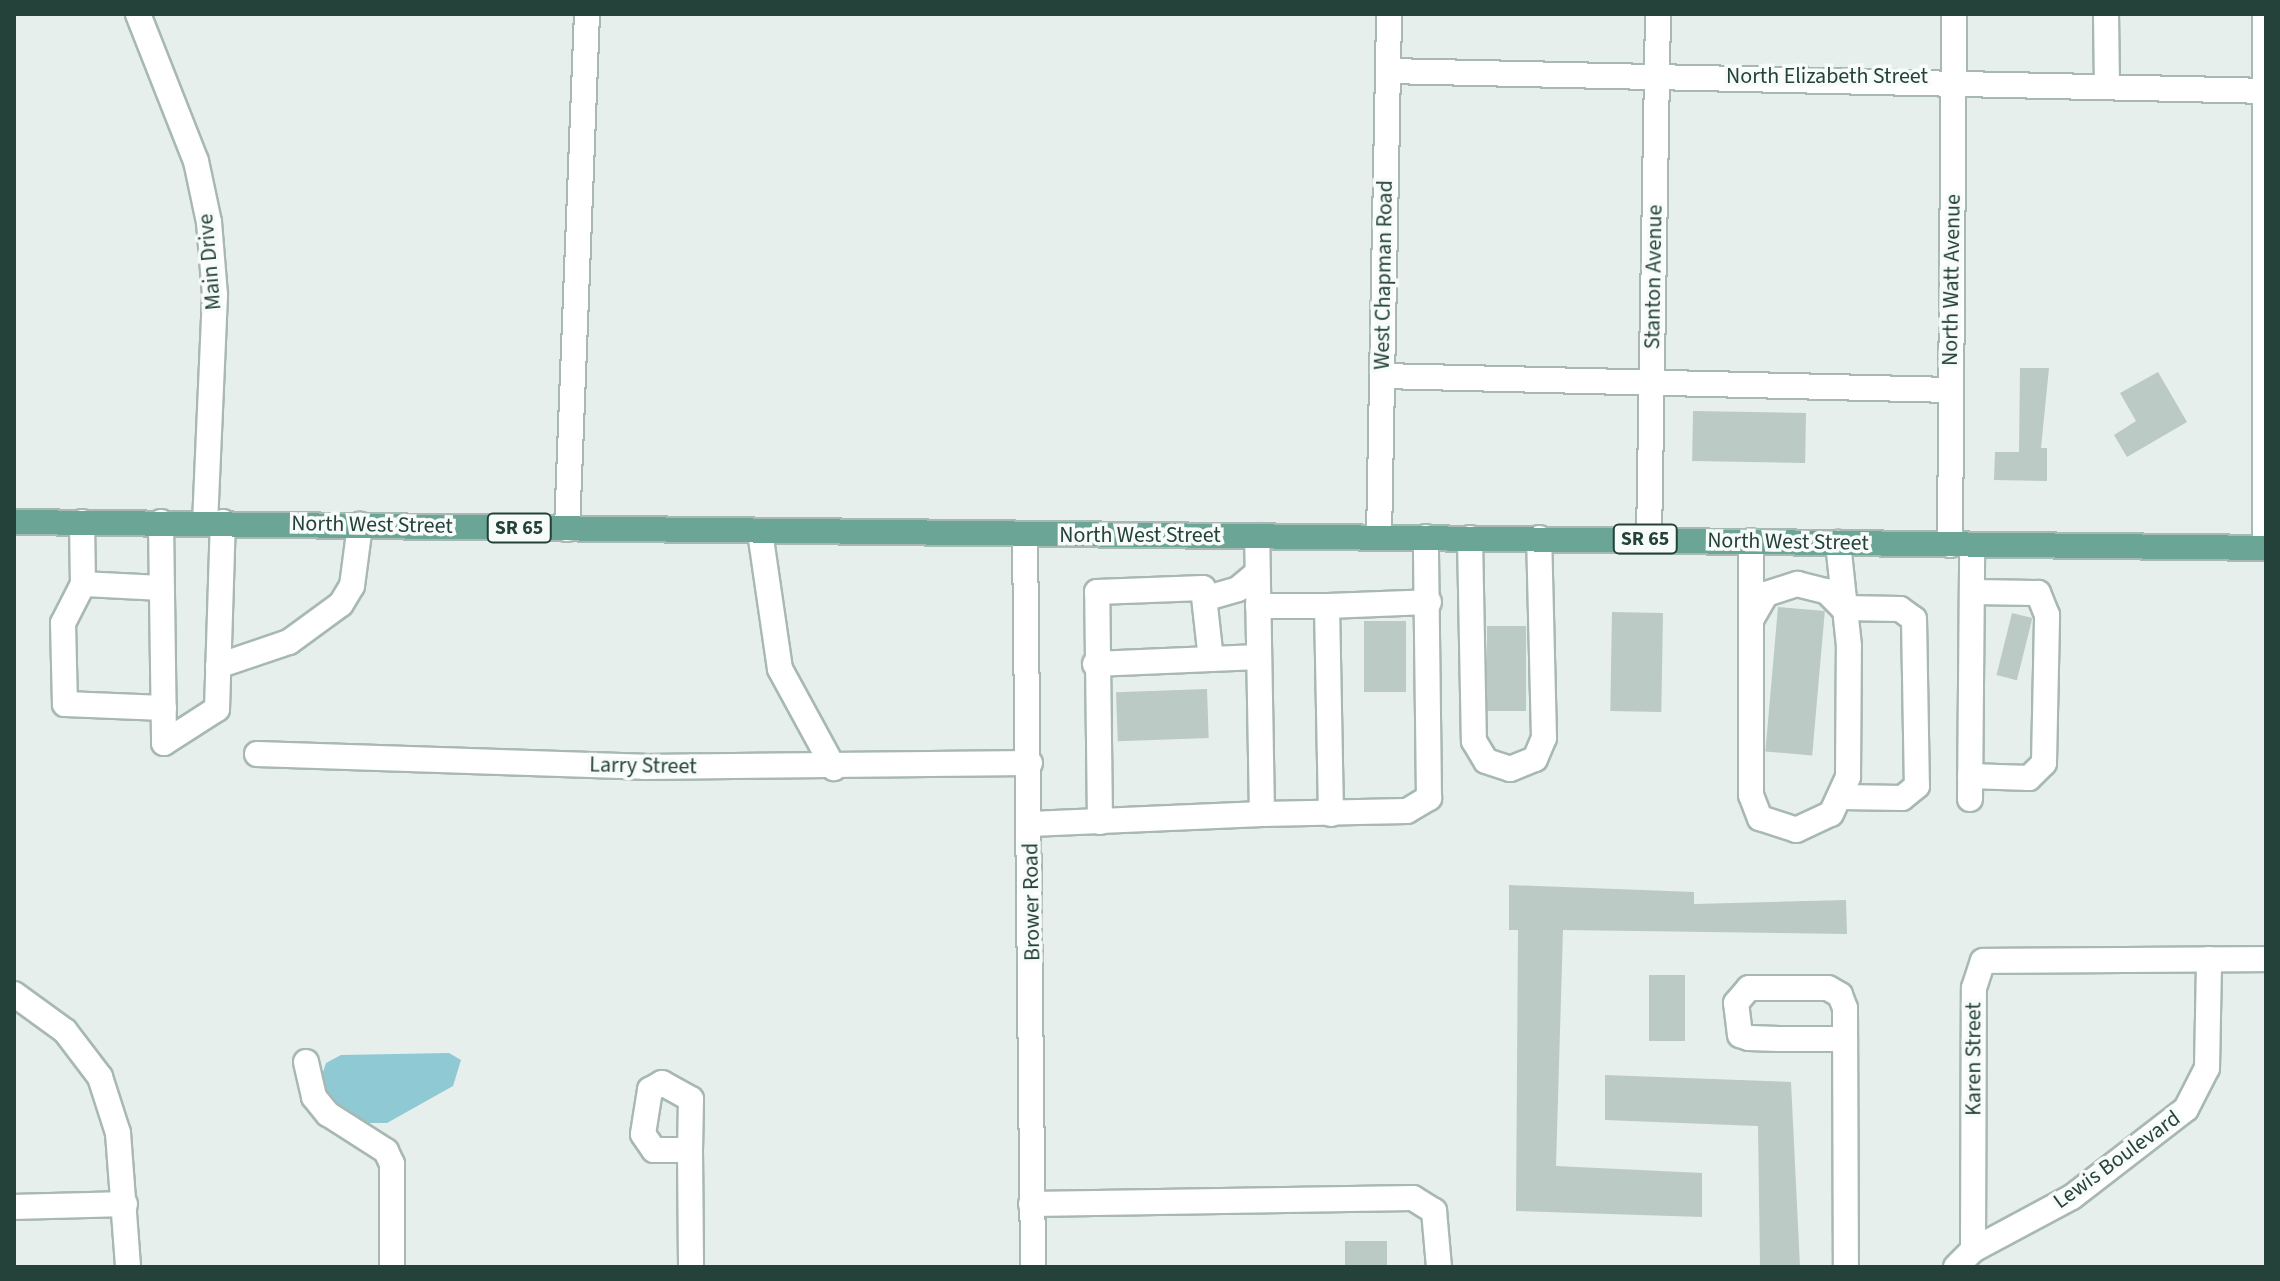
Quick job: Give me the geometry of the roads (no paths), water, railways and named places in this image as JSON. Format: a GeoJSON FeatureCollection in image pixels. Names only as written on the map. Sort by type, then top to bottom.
{"type":"FeatureCollection","features":[{"type":"Feature","properties":{"kind":"main road","name":"North West Street"},"geometry":{"type":"LineString","coordinates":[[14,522],[2266,548]]}},
{"type":"Feature","properties":{"kind":"street","name":"Main Drive"},"geometry":{"type":"LineString","coordinates":[[138,14],[196,161],[209,222],[215,295],[217,709],[164,743],[164,708]]}},
{"type":"Feature","properties":{"kind":"street"},"geometry":{"type":"LineString","coordinates":[[567,529],[587,14]]}},
{"type":"Feature","properties":{"kind":"street","name":"West Chapman Road"},"geometry":{"type":"LineString","coordinates":[[1379,537],[1389,14]]}},
{"type":"Feature","properties":{"kind":"street","name":"Stanton Avenue"},"geometry":{"type":"LineString","coordinates":[[1649,539],[1658,14]]}},
{"type":"Feature","properties":{"kind":"street","name":"North Watt Avenue"},"geometry":{"type":"LineString","coordinates":[[1954,14],[1951,390],[1961,545],[1972,592],[1970,788],[2029,778],[2044,763],[2047,615],[2038,593],[1972,592]]}},
{"type":"Feature","properties":{"kind":"street"},"geometry":{"type":"LineString","coordinates":[[2106,14],[2107,87]]}},
{"type":"Feature","properties":{"kind":"street"},"geometry":{"type":"LineString","coordinates":[[2265,14],[2266,548]]}},
{"type":"Feature","properties":{"kind":"street","name":"North Elizabeth Street"},"geometry":{"type":"LineString","coordinates":[[1388,71],[1954,78],[2107,87],[2266,91]]}},
{"type":"Feature","properties":{"kind":"street"},"geometry":{"type":"LineString","coordinates":[[1382,376],[1652,380],[1951,390]]}},
{"type":"Feature","properties":{"kind":"street"},"geometry":{"type":"LineString","coordinates":[[82,522],[83,584],[63,623],[65,704],[164,708],[165,602],[159,588],[161,522]]}},
{"type":"Feature","properties":{"kind":"street"},"geometry":{"type":"LineString","coordinates":[[218,666],[289,642],[341,604],[352,586],[360,525]]}},
{"type":"Feature","properties":{"kind":"street"},"geometry":{"type":"LineString","coordinates":[[760,532],[780,669],[834,768]]}},
{"type":"Feature","properties":{"kind":"street","name":"Brower Road"},"geometry":{"type":"LineString","coordinates":[[1025,536],[1031,824],[1033,1267]]}},
{"type":"Feature","properties":{"kind":"street"},"geometry":{"type":"LineString","coordinates":[[1257,536],[1262,814]]}},
{"type":"Feature","properties":{"kind":"street"},"geometry":{"type":"LineString","coordinates":[[1031,824],[1416,809],[1429,798],[1433,775],[1426,537]]}},
{"type":"Feature","properties":{"kind":"street"},"geometry":{"type":"LineString","coordinates":[[1470,538],[1474,741],[1486,761],[1510,769],[1535,759],[1544,738],[1539,538]]}},
{"type":"Feature","properties":{"kind":"street"},"geometry":{"type":"LineString","coordinates":[[1751,541],[1748,760],[1760,818],[1783,829],[1807,828],[1831,814],[1842,797],[1850,758],[1838,543]]}},
{"type":"Feature","properties":{"kind":"street"},"geometry":{"type":"LineString","coordinates":[[1207,598],[1238,589],[1257,573]]}},
{"type":"Feature","properties":{"kind":"street"},"geometry":{"type":"LineString","coordinates":[[83,584],[159,588]]}},
{"type":"Feature","properties":{"kind":"street"},"geometry":{"type":"LineString","coordinates":[[1750,625],[1766,594],[1789,585],[1826,591],[1843,608],[1894,608],[1914,619],[1919,773],[1906,797],[1842,797]]}},
{"type":"Feature","properties":{"kind":"street"},"geometry":{"type":"LineString","coordinates":[[1100,822],[1094,602],[1101,589],[1193,586],[1207,598],[1211,659]]}},
{"type":"Feature","properties":{"kind":"street"},"geometry":{"type":"LineString","coordinates":[[1258,606],[1429,602]]}},
{"type":"Feature","properties":{"kind":"street"},"geometry":{"type":"LineString","coordinates":[[1327,606],[1331,814]]}},
{"type":"Feature","properties":{"kind":"street"},"geometry":{"type":"LineString","coordinates":[[1095,664],[1259,657]]}},
{"type":"Feature","properties":{"kind":"street","name":"Larry Street"},"geometry":{"type":"LineString","coordinates":[[257,754],[834,768],[1030,763]]}},
{"type":"Feature","properties":{"kind":"street","name":"Karen Street"},"geometry":{"type":"LineString","coordinates":[[1965,1258],[1974,988],[1983,961],[1999,955],[2266,959]]}},
{"type":"Feature","properties":{"kind":"street","name":"Lewis Boulevard"},"geometry":{"type":"LineString","coordinates":[[1965,1258],[2072,1197],[2186,1109],[2207,1068],[2209,959]]}},
{"type":"Feature","properties":{"kind":"street"},"geometry":{"type":"LineString","coordinates":[[14,994],[65,1031],[100,1077],[118,1133],[128,1267]]}},
{"type":"Feature","properties":{"kind":"street"},"geometry":{"type":"LineString","coordinates":[[1845,1039],[1846,1267]]}},
{"type":"Feature","properties":{"kind":"street"},"geometry":{"type":"LineString","coordinates":[[306,1062],[314,1097],[328,1114],[386,1151],[392,1164],[392,1267]]}},
{"type":"Feature","properties":{"kind":"street"},"geometry":{"type":"LineString","coordinates":[[690,1150],[691,1267]]}},
{"type":"Feature","properties":{"kind":"street"},"geometry":{"type":"LineString","coordinates":[[1031,1204],[1413,1198],[1434,1211],[1439,1267]]}},
{"type":"Feature","properties":{"kind":"street"},"geometry":{"type":"LineString","coordinates":[[14,1207],[125,1204]]}},
{"type":"Feature","properties":{"kind":"water"},"geometry":{"type":"Polygon","coordinates":[[[449,1053],[461,1060],[453,1086],[387,1123],[350,1123],[319,1084],[326,1063],[341,1055],[449,1053]]]}}]}
